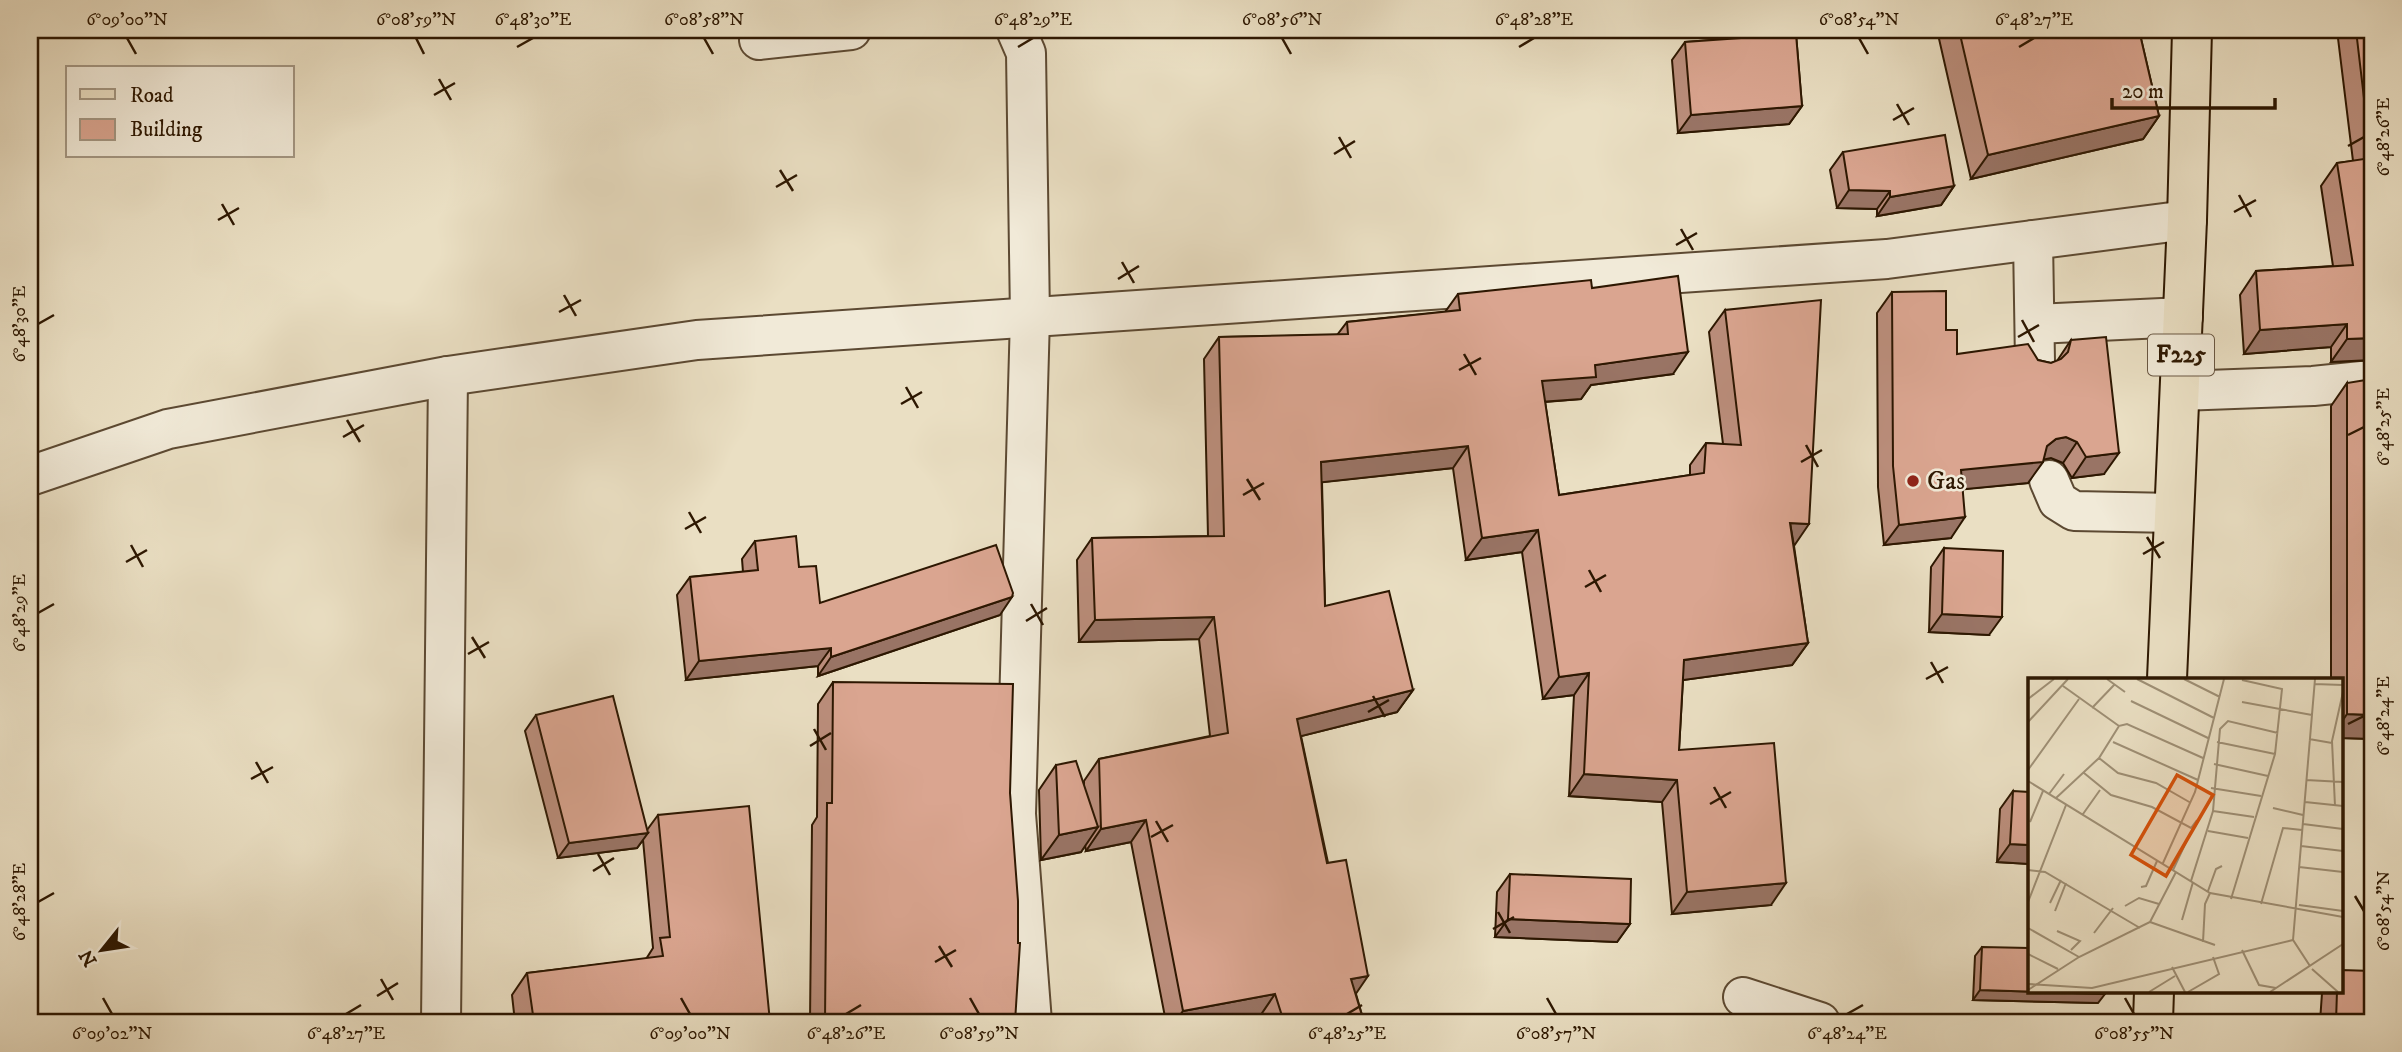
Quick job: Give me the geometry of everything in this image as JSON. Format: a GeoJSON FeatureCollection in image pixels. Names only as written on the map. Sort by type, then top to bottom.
{"type":"FeatureCollection","features":[{"type":"Feature","properties":{"kind":"main road","name":"F225"},"geometry":{"type":"LineString","coordinates":[[2167,678],[2187,220],[2192,30]]}},
{"type":"Feature","properties":{"kind":"main road"},"geometry":{"type":"LineString","coordinates":[[2153,1022],[2154,992]]}},
{"type":"Feature","properties":{"kind":"street"},"geometry":{"type":"LineString","coordinates":[[759,40],[851,30]]}},
{"type":"Feature","properties":{"kind":"street"},"geometry":{"type":"LineString","coordinates":[[1016,30],[1026,53],[1030,317],[1016,814],[1032,1022]]}},
{"type":"Feature","properties":{"kind":"street"},"geometry":{"type":"LineString","coordinates":[[30,476],[168,429],[448,376],[697,340],[1887,259],[2187,220]]}},
{"type":"Feature","properties":{"kind":"street"},"geometry":{"type":"LineString","coordinates":[[2033,240],[2035,362]]}},
{"type":"Feature","properties":{"kind":"street"},"geometry":{"type":"LineString","coordinates":[[2036,324],[2183,317]]}},
{"type":"Feature","properties":{"kind":"street"},"geometry":{"type":"LineString","coordinates":[[442,1022],[448,376]]}},
{"type":"Feature","properties":{"kind":"street"},"geometry":{"type":"LineString","coordinates":[[2180,391],[2313,386],[2372,380]]}},
{"type":"Feature","properties":{"kind":"street"},"geometry":{"type":"LineString","coordinates":[[2049,480],[2058,501],[2074,511],[2174,513]]}},
{"type":"Feature","properties":{"kind":"street"},"geometry":{"type":"LineString","coordinates":[[1742,997],[1820,1022]]}},
{"type":"Feature","properties":{"kind":"building"},"geometry":{"type":"Polygon","coordinates":[[[1959,30],[2139,30],[2159,116],[1988,155],[1959,30]]]}},
{"type":"Feature","properties":{"kind":"building"},"geometry":{"type":"Polygon","coordinates":[[[2356,30],[2372,30],[2372,338],[2347,339],[2347,324],[2260,330],[2256,271],[2353,265],[2337,163],[2371,158],[2356,30]]]}},
{"type":"Feature","properties":{"kind":"building"},"geometry":{"type":"Polygon","coordinates":[[[1796,34],[1802,106],[1691,115],[1685,42],[1796,34]]]}},
{"type":"Feature","properties":{"kind":"building"},"geometry":{"type":"Polygon","coordinates":[[[1945,135],[1954,186],[1890,197],[1890,191],[1849,190],[1843,152],[1945,135]]]}},
{"type":"Feature","properties":{"kind":"building"},"geometry":{"type":"Polygon","coordinates":[[[1678,276],[1688,352],[1595,365],[1596,377],[1542,381],[1559,495],[1704,473],[1706,443],[1741,445],[1725,310],[1821,300],[1809,524],[1790,523],[1808,643],[1684,660],[1679,750],[1774,743],[1786,883],[1687,892],[1677,780],[1584,774],[1589,673],[1559,677],[1538,530],[1482,538],[1468,446],[1321,462],[1325,606],[1389,591],[1413,690],[1297,719],[1327,863],[1346,860],[1368,976],[1351,979],[1364,1022],[1284,1022],[1275,994],[1183,1011],[1146,820],[1101,829],[1099,759],[1228,733],[1214,617],[1095,620],[1092,538],[1224,536],[1219,337],[1348,334],[1347,322],[1460,310],[1458,294],[1591,280],[1592,288],[1678,276]]]}},
{"type":"Feature","properties":{"kind":"building"},"geometry":{"type":"Polygon","coordinates":[[[1946,291],[1946,330],[1957,330],[1957,354],[2028,344],[2038,360],[2051,363],[2068,352],[2071,340],[2106,337],[2119,453],[2086,457],[2077,442],[2066,437],[2056,439],[2047,446],[2043,462],[1961,470],[1965,517],[1899,525],[1893,466],[1892,292],[1946,291]]]}},
{"type":"Feature","properties":{"kind":"building"},"geometry":{"type":"Polygon","coordinates":[[[2372,379],[2372,715],[2347,714],[2347,383],[2372,379]]]}},
{"type":"Feature","properties":{"kind":"building"},"geometry":{"type":"Polygon","coordinates":[[[796,536],[799,567],[816,566],[820,603],[996,545],[1013,593],[1012,597],[831,657],[831,648],[699,661],[690,577],[758,570],[755,541],[796,536]]]}},
{"type":"Feature","properties":{"kind":"building"},"geometry":{"type":"Polygon","coordinates":[[[1944,548],[2003,551],[2002,617],[1942,614],[1944,548]]]}},
{"type":"Feature","properties":{"kind":"building"},"geometry":{"type":"Polygon","coordinates":[[[833,682],[1013,684],[1010,793],[1020,943],[1015,1022],[825,1022],[827,803],[832,803],[833,682]]]}},
{"type":"Feature","properties":{"kind":"building"},"geometry":{"type":"Polygon","coordinates":[[[613,696],[648,833],[569,843],[536,715],[613,696]]]}},
{"type":"Feature","properties":{"kind":"building"},"geometry":{"type":"Polygon","coordinates":[[[1076,761],[1098,827],[1059,835],[1056,765],[1076,761]]]}},
{"type":"Feature","properties":{"kind":"building"},"geometry":{"type":"Polygon","coordinates":[[[2013,791],[2028,792],[2028,845],[2010,844],[2013,791]]]}},
{"type":"Feature","properties":{"kind":"building"},"geometry":{"type":"Polygon","coordinates":[[[749,806],[770,1022],[534,1022],[527,973],[663,956],[660,938],[670,937],[658,815],[749,806]]]}},
{"type":"Feature","properties":{"kind":"building"},"geometry":{"type":"Polygon","coordinates":[[[1510,874],[1631,879],[1630,924],[1508,919],[1510,874]]]}},
{"type":"Feature","properties":{"kind":"building"},"geometry":{"type":"Polygon","coordinates":[[[1982,947],[2028,948],[2028,992],[1980,990],[1982,947]]]}},
{"type":"Feature","properties":{"kind":"building"},"geometry":{"type":"Polygon","coordinates":[[[2342,970],[2372,971],[2372,1022],[2336,1022],[2337,992],[2342,992],[2342,970]]]}},
{"type":"Feature","properties":{"kind":"building"},"geometry":{"type":"Polygon","coordinates":[[[2042,992],[2105,992],[2105,994],[2042,992]]]}},
{"type":"Feature","properties":{"kind":"place","name":"Gas"},"geometry":{"type":"Point","coordinates":[1913,481]}}]}
